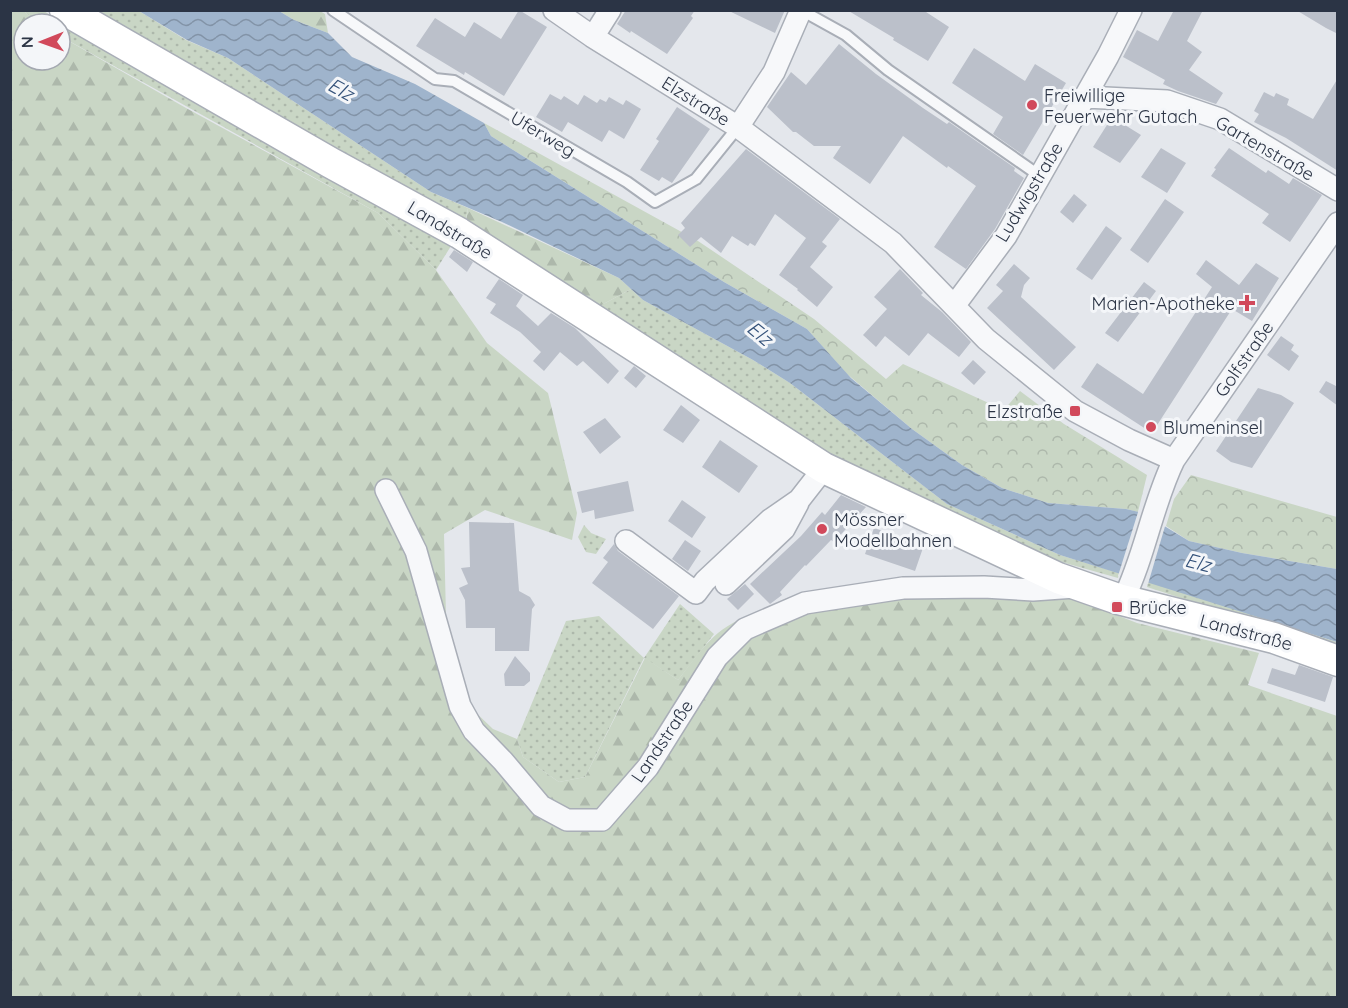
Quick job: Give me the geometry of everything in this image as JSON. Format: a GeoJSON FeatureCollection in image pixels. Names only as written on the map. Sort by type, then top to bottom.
{"type":"FeatureCollection","features":[{"type":"Feature","properties":{"kind":"street","name":"Landstraße"},"geometry":{"type":"LineString","coordinates":[[65,10],[331,163],[459,233],[824,468],[1037,569],[1084,586]]}},
{"type":"Feature","properties":{"kind":"street","name":"Elzstraße"},"geometry":{"type":"LineString","coordinates":[[554,10],[592,37],[738,127],[893,243],[986,339],[1075,411],[1129,440],[1174,460]]}},
{"type":"Feature","properties":{"kind":"street"},"geometry":{"type":"LineString","coordinates":[[592,37],[610,10]]}},
{"type":"Feature","properties":{"kind":"street"},"geometry":{"type":"LineString","coordinates":[[738,127],[774,72],[801,10]]}},
{"type":"Feature","properties":{"kind":"street","name":"Ludwigstraße"},"geometry":{"type":"LineString","coordinates":[[954,306],[1006,236],[1085,97],[1131,10]]}},
{"type":"Feature","properties":{"kind":"street","name":"Gartenstraße"},"geometry":{"type":"LineString","coordinates":[[1085,97],[1167,101],[1220,119],[1338,190]]}},
{"type":"Feature","properties":{"kind":"street","name":"Golfstraße"},"geometry":{"type":"LineString","coordinates":[[1127,591],[1159,495],[1174,460],[1338,223]]}},
{"type":"Feature","properties":{"kind":"street"},"geometry":{"type":"LineString","coordinates":[[726,584],[784,529],[799,500],[824,468]]}},
{"type":"Feature","properties":{"kind":"street","name":"Landstraße"},"geometry":{"type":"LineString","coordinates":[[386,490],[416,551],[460,706],[474,731],[504,761],[541,806],[567,820],[602,820],[648,767],[717,657],[745,629],[805,603],[903,588],[984,587],[1033,590],[1084,586],[1127,591],[1338,661]]}},
{"type":"Feature","properties":{"kind":"street"},"geometry":{"type":"LineString","coordinates":[[626,541],[696,593],[705,581],[770,520],[799,500]]}},
{"type":"Feature","properties":{"kind":"lane","name":"Uferweg"},"geometry":{"type":"LineString","coordinates":[[333,10],[435,79],[454,81],[627,182],[655,202],[696,179],[738,127]]}},
{"type":"Feature","properties":{"kind":"lane"},"geometry":{"type":"LineString","coordinates":[[801,10],[846,35],[888,70],[1040,176]]}},
{"type":"Feature","properties":{"kind":"green space"},"geometry":{"type":"Polygon","coordinates":[[[10,11],[25,12],[12,12],[12,72],[72,72],[72,43],[378,213],[436,270],[487,343],[548,393],[577,513],[572,540],[485,510],[444,534],[446,616],[468,705],[493,729],[517,739],[523,757],[559,782],[585,777],[645,658],[678,680],[702,649],[718,633],[752,614],[930,582],[993,577],[1062,594],[1137,623],[1259,653],[1248,685],[1337,716],[1337,997],[11,997],[10,11]]]}},
{"type":"Feature","properties":{"kind":"green space"},"geometry":{"type":"Polygon","coordinates":[[[89,11],[139,11],[186,40],[228,58],[431,192],[468,208],[465,224],[89,11]]]}},
{"type":"Feature","properties":{"kind":"green space"},"geometry":{"type":"Polygon","coordinates":[[[279,11],[320,11],[325,14],[328,33],[294,20],[279,11]]]}},
{"type":"Feature","properties":{"kind":"green space"},"geometry":{"type":"Polygon","coordinates":[[[72,29],[114,57],[399,214],[451,246],[436,270],[378,213],[72,43],[72,29]]]}},
{"type":"Feature","properties":{"kind":"green space"},"geometry":{"type":"Polygon","coordinates":[[[484,123],[698,241],[814,319],[886,379],[903,364],[1004,410],[1020,391],[1064,424],[1147,475],[1138,512],[1048,503],[1002,488],[962,465],[912,429],[847,374],[807,329],[724,282],[491,136],[484,123]]]}},
{"type":"Feature","properties":{"kind":"green space"},"geometry":{"type":"Polygon","coordinates":[[[468,208],[619,278],[631,289],[598,307],[466,221],[468,208]]]}},
{"type":"Feature","properties":{"kind":"green space"},"geometry":{"type":"Polygon","coordinates":[[[631,289],[643,300],[753,360],[790,383],[947,504],[1060,555],[1119,573],[1118,578],[1065,563],[925,507],[815,448],[598,307],[631,289]]]}},
{"type":"Feature","properties":{"kind":"green space"},"geometry":{"type":"Polygon","coordinates":[[[1191,475],[1337,517],[1337,569],[1242,553],[1189,541],[1166,526],[1174,499],[1191,475]]]}},
{"type":"Feature","properties":{"kind":"green space"},"geometry":{"type":"Polygon","coordinates":[[[584,525],[591,533],[606,539],[596,554],[586,552],[578,537],[584,525]]]}},
{"type":"Feature","properties":{"kind":"green space"},"geometry":{"type":"Polygon","coordinates":[[[1148,581],[1337,642],[1337,648],[1147,587],[1148,581]]]}},
{"type":"Feature","properties":{"kind":"green space"},"geometry":{"type":"Polygon","coordinates":[[[680,604],[714,634],[678,680],[644,658],[680,604]]]}},
{"type":"Feature","properties":{"kind":"green space"},"geometry":{"type":"Polygon","coordinates":[[[599,616],[644,658],[585,777],[559,782],[523,757],[517,739],[566,621],[599,616]]]}},
{"type":"Feature","properties":{"kind":"water","name":"Elz"},"geometry":{"type":"Polygon","coordinates":[[[139,11],[279,11],[294,20],[328,33],[352,57],[415,84],[484,123],[491,136],[724,282],[807,329],[851,378],[912,429],[962,465],[1002,488],[1048,503],[1126,509],[1143,513],[1189,541],[1242,553],[1337,569],[1337,642],[1060,555],[947,504],[790,383],[753,360],[643,300],[619,278],[502,222],[431,192],[228,58],[187,40],[139,11]]]}},
{"type":"Feature","properties":{"kind":"pier"},"geometry":{"type":"Polygon","coordinates":[[[1139,509],[1166,523],[1148,584],[1118,576],[1139,509]]]}},
{"type":"Feature","properties":{"kind":"building"},"geometry":{"type":"Polygon","coordinates":[[[519,10],[547,27],[504,96],[416,46],[435,18],[465,37],[474,22],[501,39],[519,10]]]}},
{"type":"Feature","properties":{"kind":"building"},"geometry":{"type":"Polygon","coordinates":[[[626,10],[695,10],[691,16],[693,18],[667,54],[617,24],[626,10]]]}},
{"type":"Feature","properties":{"kind":"building"},"geometry":{"type":"Polygon","coordinates":[[[727,10],[785,10],[775,33],[727,10]]]}},
{"type":"Feature","properties":{"kind":"building"},"geometry":{"type":"Polygon","coordinates":[[[847,10],[923,10],[949,27],[928,61],[847,10]]]}},
{"type":"Feature","properties":{"kind":"building"},"geometry":{"type":"Polygon","coordinates":[[[1174,10],[1203,10],[1187,41],[1202,52],[1189,70],[1223,93],[1216,104],[1163,84],[1165,80],[1123,57],[1137,30],[1158,41],[1174,10]]]}},
{"type":"Feature","properties":{"kind":"building"},"geometry":{"type":"Polygon","coordinates":[[[1296,10],[1338,10],[1338,34],[1326,28],[1296,10]]]}},
{"type":"Feature","properties":{"kind":"building"},"geometry":{"type":"Polygon","coordinates":[[[839,44],[923,108],[947,124],[949,122],[1015,168],[1014,171],[1024,178],[995,229],[966,269],[934,247],[976,186],[903,136],[870,184],[833,158],[841,146],[814,146],[793,132],[767,107],[791,72],[806,85],[839,44]]]}},
{"type":"Feature","properties":{"kind":"building"},"geometry":{"type":"Polygon","coordinates":[[[974,48],[1025,81],[1035,64],[1066,83],[1023,155],[993,134],[1003,117],[952,83],[974,48]]]}},
{"type":"Feature","properties":{"kind":"building"},"geometry":{"type":"Polygon","coordinates":[[[1338,78],[1338,171],[1286,138],[1254,122],[1259,114],[1254,111],[1264,92],[1274,97],[1276,93],[1289,99],[1287,105],[1313,119],[1338,78]]]}},
{"type":"Feature","properties":{"kind":"building"},"geometry":{"type":"Polygon","coordinates":[[[550,94],[561,100],[564,96],[578,105],[584,95],[597,103],[600,99],[606,102],[609,97],[623,105],[626,100],[641,109],[624,139],[609,130],[602,142],[568,122],[562,132],[536,117],[550,94]]]}},
{"type":"Feature","properties":{"kind":"building"},"geometry":{"type":"Polygon","coordinates":[[[677,107],[710,129],[672,183],[662,177],[659,181],[640,170],[659,141],[656,139],[677,107]]]}},
{"type":"Feature","properties":{"kind":"building"},"geometry":{"type":"Polygon","coordinates":[[[1112,117],[1141,135],[1120,163],[1093,147],[1112,117]]]}},
{"type":"Feature","properties":{"kind":"building"},"geometry":{"type":"Polygon","coordinates":[[[1161,148],[1186,163],[1167,193],[1141,177],[1161,148]]]}},
{"type":"Feature","properties":{"kind":"building"},"geometry":{"type":"Polygon","coordinates":[[[1229,148],[1266,173],[1268,170],[1289,184],[1293,178],[1322,195],[1290,242],[1262,223],[1269,214],[1211,176],[1216,169],[1214,168],[1229,148]]]}},
{"type":"Feature","properties":{"kind":"building"},"geometry":{"type":"Polygon","coordinates":[[[746,149],[840,219],[822,242],[827,246],[810,267],[833,287],[817,307],[779,275],[806,238],[775,214],[755,246],[750,243],[748,246],[732,236],[721,253],[701,237],[690,247],[678,235],[685,228],[681,223],[746,149]]]}},
{"type":"Feature","properties":{"kind":"building"},"geometry":{"type":"Polygon","coordinates":[[[1074,194],[1087,205],[1073,223],[1060,212],[1074,194]]]}},
{"type":"Feature","properties":{"kind":"building"},"geometry":{"type":"Polygon","coordinates":[[[1165,199],[1184,212],[1148,263],[1130,250],[1165,199]]]}},
{"type":"Feature","properties":{"kind":"building"},"geometry":{"type":"Polygon","coordinates":[[[1106,226],[1122,238],[1092,280],[1076,269],[1106,226]]]}},
{"type":"Feature","properties":{"kind":"building"},"geometry":{"type":"Polygon","coordinates":[[[454,250],[473,262],[467,272],[449,257],[454,250]]]}},
{"type":"Feature","properties":{"kind":"building"},"geometry":{"type":"Polygon","coordinates":[[[1206,260],[1239,285],[1256,263],[1279,278],[1252,321],[1232,309],[1152,433],[1081,387],[1097,363],[1143,394],[1212,287],[1196,274],[1206,260]]]}},
{"type":"Feature","properties":{"kind":"building"},"geometry":{"type":"Polygon","coordinates":[[[1014,264],[1030,278],[1024,285],[1021,297],[1076,347],[1054,370],[987,308],[1003,291],[996,285],[1014,264]]]}},
{"type":"Feature","properties":{"kind":"building"},"geometry":{"type":"Polygon","coordinates":[[[900,269],[923,293],[921,295],[942,312],[971,342],[959,357],[928,333],[909,356],[885,336],[876,347],[863,335],[887,309],[874,297],[900,269]]]}},
{"type":"Feature","properties":{"kind":"building"},"geometry":{"type":"Polygon","coordinates":[[[499,279],[523,295],[516,306],[538,326],[551,313],[575,328],[619,371],[608,384],[583,361],[577,366],[560,352],[544,371],[533,361],[541,352],[520,332],[490,313],[496,304],[486,298],[499,279]]]}},
{"type":"Feature","properties":{"kind":"building"},"geometry":{"type":"Polygon","coordinates":[[[1144,282],[1156,291],[1118,342],[1105,333],[1144,282]]]}},
{"type":"Feature","properties":{"kind":"building"},"geometry":{"type":"Polygon","coordinates":[[[1281,336],[1294,345],[1291,350],[1299,356],[1289,371],[1267,355],[1281,336]]]}},
{"type":"Feature","properties":{"kind":"building"},"geometry":{"type":"Polygon","coordinates":[[[973,360],[986,372],[974,385],[961,373],[973,360]]]}},
{"type":"Feature","properties":{"kind":"building"},"geometry":{"type":"Polygon","coordinates":[[[634,366],[646,376],[636,388],[624,378],[634,366]]]}},
{"type":"Feature","properties":{"kind":"building"},"geometry":{"type":"Polygon","coordinates":[[[1326,381],[1338,387],[1338,406],[1319,392],[1326,381]]]}},
{"type":"Feature","properties":{"kind":"building"},"geometry":{"type":"Polygon","coordinates":[[[1258,388],[1281,395],[1294,403],[1252,468],[1231,462],[1216,451],[1258,388]]]}},
{"type":"Feature","properties":{"kind":"building"},"geometry":{"type":"Polygon","coordinates":[[[681,405],[700,420],[683,443],[663,430],[681,405]]]}},
{"type":"Feature","properties":{"kind":"building"},"geometry":{"type":"Polygon","coordinates":[[[605,418],[621,437],[600,454],[583,432],[605,418]]]}},
{"type":"Feature","properties":{"kind":"building"},"geometry":{"type":"Polygon","coordinates":[[[720,440],[758,466],[739,493],[702,467],[720,440]]]}},
{"type":"Feature","properties":{"kind":"building"},"geometry":{"type":"Polygon","coordinates":[[[628,481],[634,511],[595,519],[594,510],[582,513],[577,492],[628,481]]]}},
{"type":"Feature","properties":{"kind":"building"},"geometry":{"type":"Polygon","coordinates":[[[841,495],[866,507],[834,542],[831,540],[805,565],[780,592],[782,595],[770,604],[750,584],[801,536],[822,512],[825,515],[841,495]]]}},
{"type":"Feature","properties":{"kind":"building"},"geometry":{"type":"Polygon","coordinates":[[[682,500],[706,517],[692,538],[668,521],[682,500]]]}},
{"type":"Feature","properties":{"kind":"building"},"geometry":{"type":"Polygon","coordinates":[[[469,522],[514,523],[519,591],[530,597],[535,605],[532,609],[529,651],[495,651],[495,628],[466,628],[465,600],[459,588],[468,584],[461,568],[470,567],[469,522]]]}},
{"type":"Feature","properties":{"kind":"building"},"geometry":{"type":"Polygon","coordinates":[[[874,528],[924,545],[915,571],[865,554],[874,528]]]}},
{"type":"Feature","properties":{"kind":"building"},"geometry":{"type":"Polygon","coordinates":[[[685,540],[701,551],[688,571],[672,559],[685,540]]]}},
{"type":"Feature","properties":{"kind":"building"},"geometry":{"type":"Polygon","coordinates":[[[614,544],[618,551],[679,596],[653,629],[592,583],[608,562],[603,558],[614,544]]]}},
{"type":"Feature","properties":{"kind":"building"},"geometry":{"type":"Polygon","coordinates":[[[745,584],[754,594],[738,610],[727,599],[745,584]]]}},
{"type":"Feature","properties":{"kind":"building"},"geometry":{"type":"Polygon","coordinates":[[[515,656],[530,673],[530,681],[524,686],[505,686],[504,674],[515,656]]]}},
{"type":"Feature","properties":{"kind":"building"},"geometry":{"type":"Polygon","coordinates":[[[1299,665],[1333,677],[1325,702],[1267,683],[1272,668],[1295,675],[1299,665]]]}},
{"type":"Feature","properties":{"kind":"place","name":"Freiwillige Feuerwehr Gutach"},"geometry":{"type":"Point","coordinates":[1032,105]}},
{"type":"Feature","properties":{"kind":"place","name":"Marien-Apotheke"},"geometry":{"type":"Point","coordinates":[1247,303]}},
{"type":"Feature","properties":{"kind":"place","name":"Elzstraße"},"geometry":{"type":"Point","coordinates":[1075,411]}},
{"type":"Feature","properties":{"kind":"place","name":"Blumeninsel"},"geometry":{"type":"Point","coordinates":[1151,427]}},
{"type":"Feature","properties":{"kind":"place","name":"Mössner Modellbahnen"},"geometry":{"type":"Point","coordinates":[822,529]}},
{"type":"Feature","properties":{"kind":"place","name":"Brücke"},"geometry":{"type":"Point","coordinates":[1117,607]}}]}
